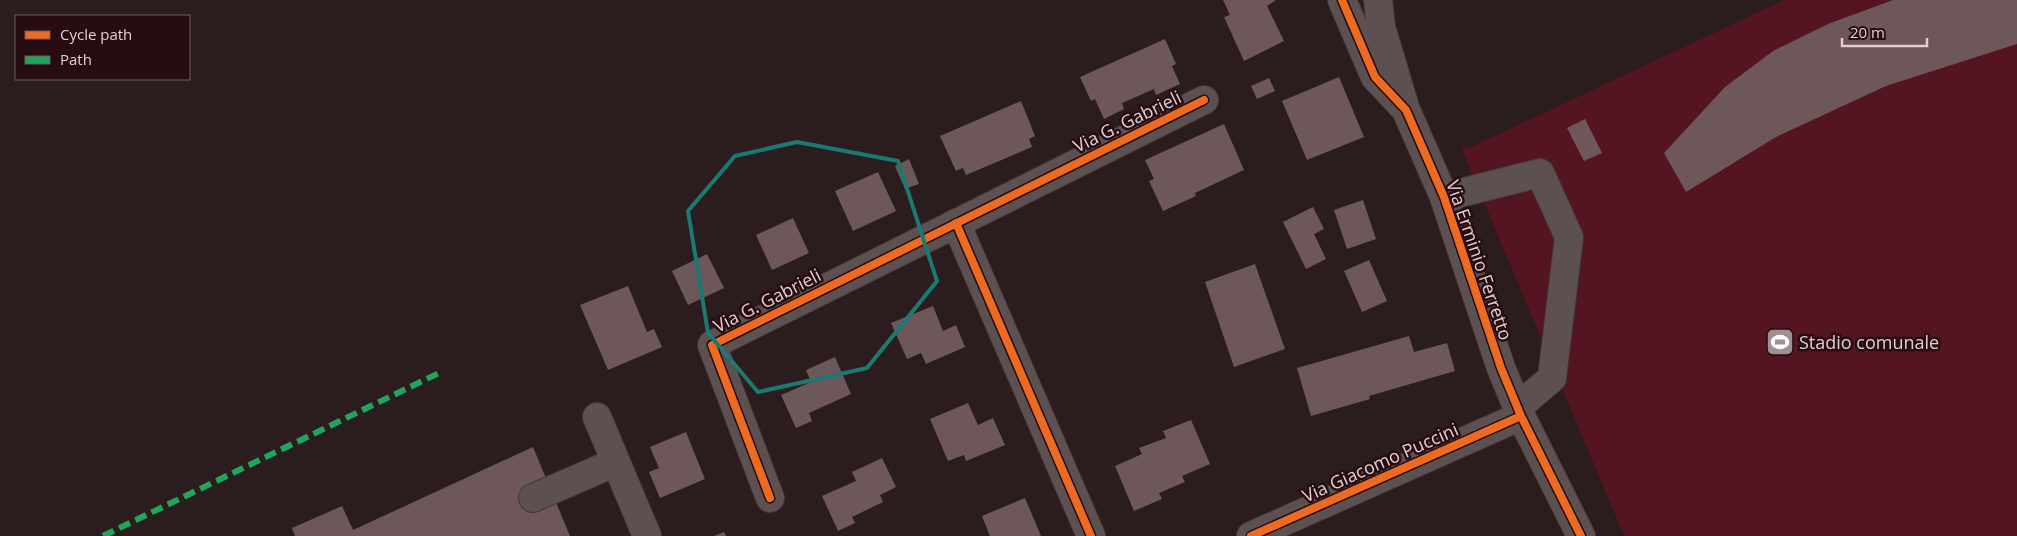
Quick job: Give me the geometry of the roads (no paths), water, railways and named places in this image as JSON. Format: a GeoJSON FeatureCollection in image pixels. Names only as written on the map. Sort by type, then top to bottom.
{"type":"FeatureCollection","features":[{"type":"Feature","properties":{"kind":"street","name":"Via Erminio Ferretto"},"geometry":{"type":"LineString","coordinates":[[1342,0],[1375,77],[1406,110],[1444,198],[1501,368],[1519,412],[1581,536]]}},
{"type":"Feature","properties":{"kind":"street"},"geometry":{"type":"LineString","coordinates":[[1378,0],[1381,27],[1406,110]]}},
{"type":"Feature","properties":{"kind":"street","name":"Via G. Gabrieli"},"geometry":{"type":"LineString","coordinates":[[770,498],[712,345],[1204,100]]}},
{"type":"Feature","properties":{"kind":"street","name":"Via Giacomo Puccini"},"geometry":{"type":"LineString","coordinates":[[1250,536],[1519,412],[1552,378],[1569,237],[1540,173],[1444,198]]}},
{"type":"Feature","properties":{"kind":"street"},"geometry":{"type":"LineString","coordinates":[[956,223],[1091,536]]}},
{"type":"Feature","properties":{"kind":"street"},"geometry":{"type":"LineString","coordinates":[[597,417],[647,536]]}},
{"type":"Feature","properties":{"kind":"street"},"geometry":{"type":"LineString","coordinates":[[533,498],[616,462]]}},
{"type":"Feature","properties":{"kind":"place","name":"Stadio comunale"},"geometry":{"type":"Point","coordinates":[1780,342]}}]}
